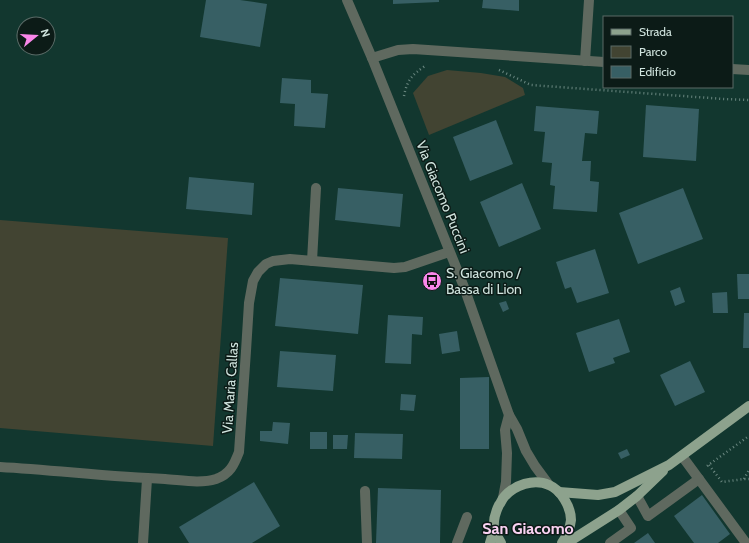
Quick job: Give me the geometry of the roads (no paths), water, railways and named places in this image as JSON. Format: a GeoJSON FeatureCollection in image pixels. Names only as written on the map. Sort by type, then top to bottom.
{"type":"FeatureCollection","features":[{"type":"Feature","properties":{"kind":"main road"},"geometry":{"type":"LineString","coordinates":[[559,492],[598,495],[615,492],[669,465],[749,406]]}},
{"type":"Feature","properties":{"kind":"main road"},"geometry":{"type":"LineString","coordinates":[[567,543],[619,510],[637,496],[669,465]]}},
{"type":"Feature","properties":{"kind":"main road"},"geometry":{"type":"LineString","coordinates":[[490,543],[494,530],[495,513],[503,498],[512,489],[525,483],[538,482],[549,485],[559,492],[567,504],[571,519],[567,536],[562,543]]}},
{"type":"Feature","properties":{"kind":"main road"},"geometry":{"type":"LineString","coordinates":[[494,530],[501,543]]}},
{"type":"Feature","properties":{"kind":"street","name":"Via Giacomo Puccini"},"geometry":{"type":"LineString","coordinates":[[347,0],[372,58],[464,287],[509,415],[517,429],[526,451],[549,485]]}},
{"type":"Feature","properties":{"kind":"street"},"geometry":{"type":"LineString","coordinates":[[585,61],[590,0]]}},
{"type":"Feature","properties":{"kind":"street"},"geometry":{"type":"LineString","coordinates":[[372,58],[398,50],[413,49],[603,62]]}},
{"type":"Feature","properties":{"kind":"street"},"geometry":{"type":"LineString","coordinates":[[733,69],[749,70]]}},
{"type":"Feature","properties":{"kind":"street"},"geometry":{"type":"LineString","coordinates":[[312,261],[316,188]]}},
{"type":"Feature","properties":{"kind":"street","name":"Via Maria Callas"},"geometry":{"type":"LineString","coordinates":[[0,467],[147,479],[204,481],[226,474],[234,466],[239,452],[249,303],[253,281],[258,272],[266,264],[273,261],[290,258],[394,268],[405,267],[450,252]]}},
{"type":"Feature","properties":{"kind":"street","name":"Via Giacomo Puccini"},"geometry":{"type":"LineString","coordinates":[[503,498],[506,482],[507,453],[505,430],[509,415]]}},
{"type":"Feature","properties":{"kind":"street"},"geometry":{"type":"LineString","coordinates":[[682,456],[746,543]]}},
{"type":"Feature","properties":{"kind":"street"},"geometry":{"type":"LineString","coordinates":[[143,543],[147,479]]}},
{"type":"Feature","properties":{"kind":"street"},"geometry":{"type":"LineString","coordinates":[[637,496],[648,516],[699,479]]}},
{"type":"Feature","properties":{"kind":"street"},"geometry":{"type":"LineString","coordinates":[[366,491],[366,543]]}},
{"type":"Feature","properties":{"kind":"street"},"geometry":{"type":"LineString","coordinates":[[610,543],[631,528],[619,510]]}},
{"type":"Feature","properties":{"kind":"street"},"geometry":{"type":"LineString","coordinates":[[457,543],[467,518]]}},
{"type":"Feature","properties":{"kind":"place","name":"S. Giacomo / Bassa di Lion"},"geometry":{"type":"Point","coordinates":[432,281]}},
{"type":"Feature","properties":{"kind":"district","name":"San Giacomo"},"geometry":{"type":"Point","coordinates":[528,528]}}]}
